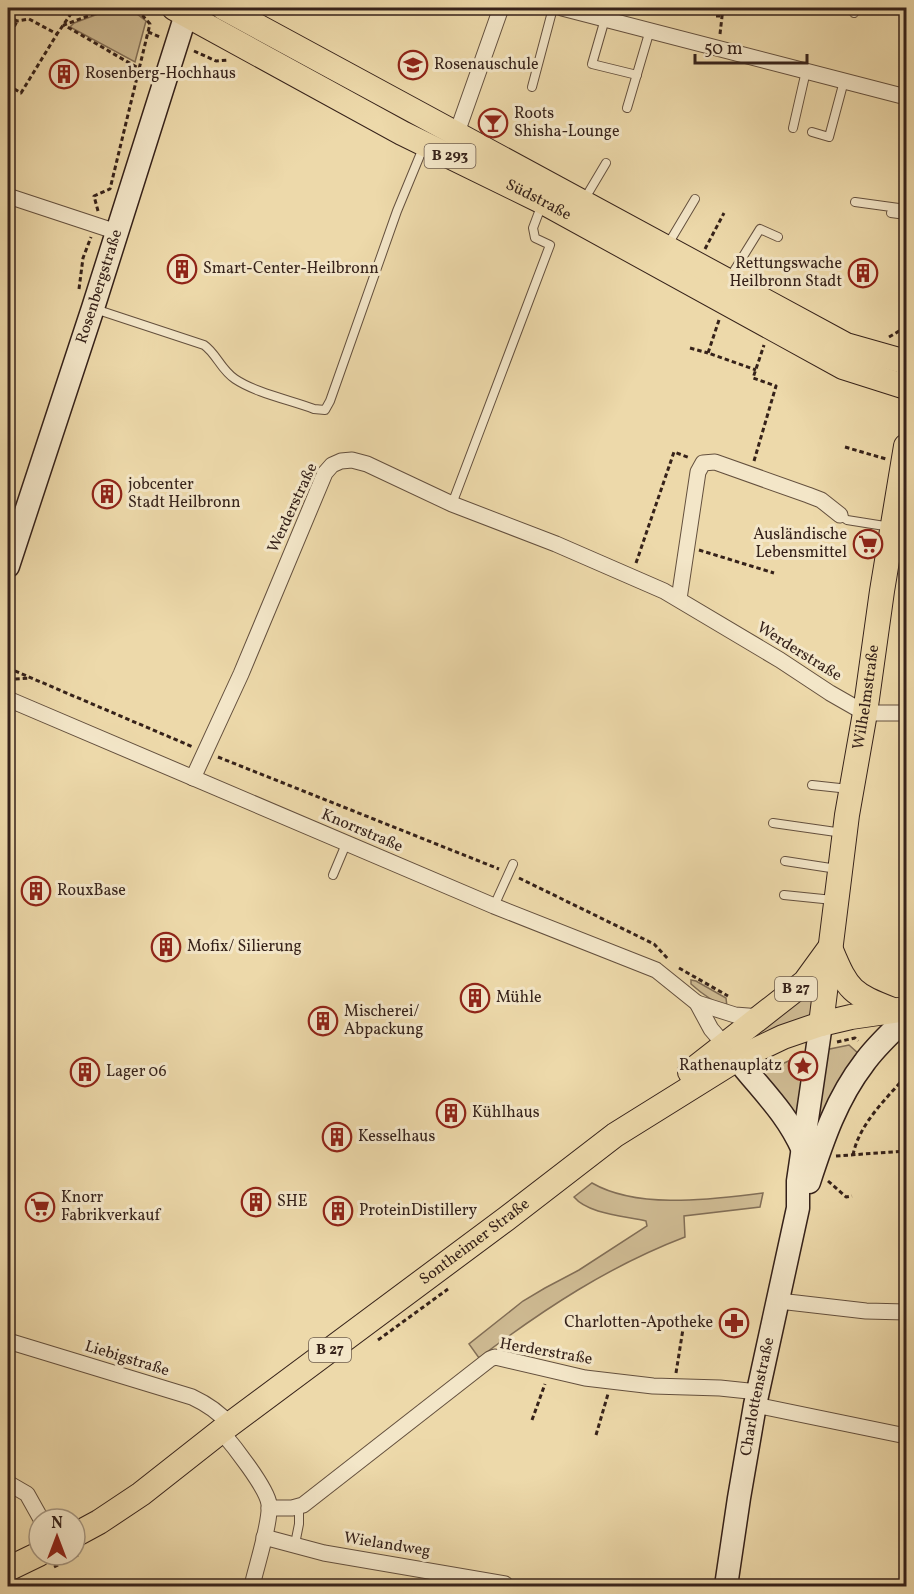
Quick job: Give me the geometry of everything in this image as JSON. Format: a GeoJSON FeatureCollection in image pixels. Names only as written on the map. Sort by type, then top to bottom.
{"type":"FeatureCollection","features":[{"type":"Feature","properties":{"kind":"main road","name":"Südstraße"},"geometry":{"type":"LineString","coordinates":[[224,8],[846,345],[906,362]]}},
{"type":"Feature","properties":{"kind":"main road","name":"Südstraße"},"geometry":{"type":"LineString","coordinates":[[182,10],[425,144],[543,202],[843,367],[906,387]]}},
{"type":"Feature","properties":{"kind":"main road","name":"Rosenbergstraße"},"geometry":{"type":"LineString","coordinates":[[8,566],[93,308],[106,228],[182,10]]}},
{"type":"Feature","properties":{"kind":"main road","name":"Wilhelmstraße"},"geometry":{"type":"LineString","coordinates":[[819,1035],[851,790],[905,454]]}},
{"type":"Feature","properties":{"kind":"main road","name":"Wilhelmstraße"},"geometry":{"type":"LineString","coordinates":[[731,1052],[762,1017],[805,982],[830,948]]}},
{"type":"Feature","properties":{"kind":"main road"},"geometry":{"type":"LineString","coordinates":[[810,1154],[847,1088],[902,1013],[854,992],[841,972],[830,948]]}},
{"type":"Feature","properties":{"kind":"main road","name":"Sontheimer Straße"},"geometry":{"type":"LineString","coordinates":[[87,1528],[141,1494],[225,1427],[731,1052],[783,1037],[819,1035],[902,1013]]}},
{"type":"Feature","properties":{"kind":"main road","name":"Charlottenstraße"},"geometry":{"type":"LineString","coordinates":[[726,1587],[740,1489],[757,1398],[798,1208],[798,1181],[810,1154],[819,1035]]}},
{"type":"Feature","properties":{"kind":"main road"},"geometry":{"type":"LineString","coordinates":[[731,1052],[779,1107],[810,1154],[818,1181]]}},
{"type":"Feature","properties":{"kind":"main road","name":"Charlottenstraße"},"geometry":{"type":"LineString","coordinates":[[798,1208],[818,1181]]}},
{"type":"Feature","properties":{"kind":"main road"},"geometry":{"type":"LineString","coordinates":[[8,1569],[27,1560]]}},
{"type":"Feature","properties":{"kind":"street"},"geometry":{"type":"LineString","coordinates":[[458,134],[501,8]]}},
{"type":"Feature","properties":{"kind":"street"},"geometry":{"type":"LineString","coordinates":[[562,8],[906,97]]}},
{"type":"Feature","properties":{"kind":"street"},"geometry":{"type":"LineString","coordinates":[[8,196],[106,228]]}},
{"type":"Feature","properties":{"kind":"street","name":"Werderstraße"},"geometry":{"type":"LineString","coordinates":[[193,778],[241,674],[321,483],[332,465],[341,461],[357,461],[453,504],[631,576],[679,599],[830,693],[865,712],[906,713]]}},
{"type":"Feature","properties":{"kind":"street"},"geometry":{"type":"LineString","coordinates":[[679,599],[698,472],[703,463],[715,462],[821,500],[840,515]]}},
{"type":"Feature","properties":{"kind":"street","name":"Knorrstraße"},"geometry":{"type":"LineString","coordinates":[[8,699],[346,844],[657,970],[697,1003],[735,1015],[762,1017]]}},
{"type":"Feature","properties":{"kind":"street","name":"Knorrstraße"},"geometry":{"type":"LineString","coordinates":[[697,1003],[711,1029],[731,1052]]}},
{"type":"Feature","properties":{"kind":"street"},"geometry":{"type":"LineString","coordinates":[[779,1300],[866,1311],[906,1312]]}},
{"type":"Feature","properties":{"kind":"street","name":"Liebigstraße"},"geometry":{"type":"LineString","coordinates":[[8,1341],[204,1402],[220,1414],[225,1427],[265,1494],[269,1508]]}},
{"type":"Feature","properties":{"kind":"street","name":"Herderstraße"},"geometry":{"type":"LineString","coordinates":[[299,1507],[490,1359],[498,1358],[549,1371],[611,1381],[674,1387],[720,1388],[906,1436]]}},
{"type":"Feature","properties":{"kind":"street"},"geometry":{"type":"LineString","coordinates":[[8,1483],[27,1494],[34,1507]]}},
{"type":"Feature","properties":{"kind":"street"},"geometry":{"type":"LineString","coordinates":[[252,1587],[268,1523],[269,1508],[299,1507]]}},
{"type":"Feature","properties":{"kind":"street","name":"Wielandweg"},"geometry":{"type":"LineString","coordinates":[[264,1537],[324,1553],[505,1584]]}},
{"type":"Feature","properties":{"kind":"lane"},"geometry":{"type":"LineString","coordinates":[[532,87],[553,8]]}},
{"type":"Feature","properties":{"kind":"lane"},"geometry":{"type":"LineString","coordinates":[[605,19],[592,64],[637,75]]}},
{"type":"Feature","properties":{"kind":"lane"},"geometry":{"type":"LineString","coordinates":[[627,108],[650,30]]}},
{"type":"Feature","properties":{"kind":"lane"},"geometry":{"type":"LineString","coordinates":[[793,128],[806,71]]}},
{"type":"Feature","properties":{"kind":"lane"},"geometry":{"type":"LineString","coordinates":[[812,132],[830,137],[844,81]]}},
{"type":"Feature","properties":{"kind":"lane"},"geometry":{"type":"LineString","coordinates":[[93,308],[204,345],[225,371],[237,380],[314,409],[326,410],[397,211],[425,144]]}},
{"type":"Feature","properties":{"kind":"lane"},"geometry":{"type":"LineString","coordinates":[[583,202],[606,163]]}},
{"type":"Feature","properties":{"kind":"lane"},"geometry":{"type":"LineString","coordinates":[[667,247],[694,199]]}},
{"type":"Feature","properties":{"kind":"lane"},"geometry":{"type":"LineString","coordinates":[[453,504],[550,245],[535,238],[532,228],[543,202]]}},
{"type":"Feature","properties":{"kind":"lane"},"geometry":{"type":"LineString","coordinates":[[855,202],[906,209]]}},
{"type":"Feature","properties":{"kind":"lane"},"geometry":{"type":"LineString","coordinates":[[891,213],[906,214]]}},
{"type":"Feature","properties":{"kind":"lane"},"geometry":{"type":"LineString","coordinates":[[728,280],[760,229],[778,237]]}},
{"type":"Feature","properties":{"kind":"lane"},"geometry":{"type":"LineString","coordinates":[[840,515],[847,520],[892,527]]}},
{"type":"Feature","properties":{"kind":"lane"},"geometry":{"type":"LineString","coordinates":[[812,785],[851,790]]}},
{"type":"Feature","properties":{"kind":"lane"},"geometry":{"type":"LineString","coordinates":[[773,823],[846,824]]}},
{"type":"Feature","properties":{"kind":"lane"},"geometry":{"type":"LineString","coordinates":[[333,875],[346,844]]}},
{"type":"Feature","properties":{"kind":"lane"},"geometry":{"type":"LineString","coordinates":[[785,861],[840,869]]}},
{"type":"Feature","properties":{"kind":"lane"},"geometry":{"type":"LineString","coordinates":[[495,906],[513,864]]}},
{"type":"Feature","properties":{"kind":"lane"},"geometry":{"type":"LineString","coordinates":[[784,895],[836,900]]}},
{"type":"Feature","properties":{"kind":"lane"},"geometry":{"type":"LineString","coordinates":[[295,1544],[299,1524],[299,1507]]}},
{"type":"Feature","properties":{"kind":"path"},"geometry":{"type":"LineString","coordinates":[[8,85],[21,93],[75,8]]}},
{"type":"Feature","properties":{"kind":"path"},"geometry":{"type":"LineString","coordinates":[[63,25],[109,8]]}},
{"type":"Feature","properties":{"kind":"path"},"geometry":{"type":"LineString","coordinates":[[78,289],[83,258],[106,228],[99,215],[94,196],[110,189],[150,24],[136,8]]}},
{"type":"Feature","properties":{"kind":"path"},"geometry":{"type":"LineString","coordinates":[[717,48],[723,8]]}},
{"type":"Feature","properties":{"kind":"path"},"geometry":{"type":"LineString","coordinates":[[8,16],[17,21],[29,19],[57,34]]}},
{"type":"Feature","properties":{"kind":"path"},"geometry":{"type":"LineString","coordinates":[[716,16],[722,16]]}},
{"type":"Feature","properties":{"kind":"path"},"geometry":{"type":"LineString","coordinates":[[8,40],[17,21]]}},
{"type":"Feature","properties":{"kind":"path"},"geometry":{"type":"LineString","coordinates":[[63,25],[138,68]]}},
{"type":"Feature","properties":{"kind":"path"},"geometry":{"type":"LineString","coordinates":[[697,264],[724,213]]}},
{"type":"Feature","properties":{"kind":"path"},"geometry":{"type":"LineString","coordinates":[[708,353],[720,318]]}},
{"type":"Feature","properties":{"kind":"path"},"geometry":{"type":"LineString","coordinates":[[750,475],[776,386],[753,378],[765,342]]}},
{"type":"Feature","properties":{"kind":"path"},"geometry":{"type":"LineString","coordinates":[[690,348],[756,370]]}},
{"type":"Feature","properties":{"kind":"path"},"geometry":{"type":"LineString","coordinates":[[845,447],[905,454]]}},
{"type":"Feature","properties":{"kind":"path"},"geometry":{"type":"LineString","coordinates":[[631,576],[674,452],[703,463]]}},
{"type":"Feature","properties":{"kind":"path"},"geometry":{"type":"LineString","coordinates":[[687,548],[713,553],[774,573]]}},
{"type":"Feature","properties":{"kind":"path"},"geometry":{"type":"LineString","coordinates":[[8,668],[206,752],[508,873],[654,944],[671,962]]}},
{"type":"Feature","properties":{"kind":"path"},"geometry":{"type":"LineString","coordinates":[[8,677],[15,680],[32,678]]}},
{"type":"Feature","properties":{"kind":"path"},"geometry":{"type":"LineString","coordinates":[[678,967],[733,998]]}},
{"type":"Feature","properties":{"kind":"path"},"geometry":{"type":"LineString","coordinates":[[819,1035],[855,1038],[871,1055]]}},
{"type":"Feature","properties":{"kind":"path"},"geometry":{"type":"LineString","coordinates":[[853,1155],[856,1138],[906,1076]]}},
{"type":"Feature","properties":{"kind":"path"},"geometry":{"type":"LineString","coordinates":[[810,1154],[853,1155],[906,1151]]}},
{"type":"Feature","properties":{"kind":"path"},"geometry":{"type":"LineString","coordinates":[[818,1181],[846,1197],[852,1196]]}},
{"type":"Feature","properties":{"kind":"path"},"geometry":{"type":"LineString","coordinates":[[674,1387],[683,1329]]}},
{"type":"Feature","properties":{"kind":"path"},"geometry":{"type":"LineString","coordinates":[[532,1420],[549,1371]]}},
{"type":"Feature","properties":{"kind":"path"},"geometry":{"type":"LineString","coordinates":[[596,1435],[611,1381]]}},
{"type":"Feature","properties":{"kind":"path"},"geometry":{"type":"LineString","coordinates":[[900,1587],[906,1547]]}},
{"type":"Feature","properties":{"kind":"shaded area"},"geometry":{"type":"Polygon","coordinates":[[[114,8],[129,8],[146,21],[135,62],[70,27],[74,23],[114,8]]]}},
{"type":"Feature","properties":{"kind":"shaded area"},"geometry":{"type":"Polygon","coordinates":[[[691,980],[726,998],[727,1007],[704,994],[691,984],[691,980]]]}},
{"type":"Feature","properties":{"kind":"shaded area"},"geometry":{"type":"Polygon","coordinates":[[[804,992],[813,995],[810,1019],[754,1040],[748,1039],[804,992]]]}},
{"type":"Feature","properties":{"kind":"shaded area"},"geometry":{"type":"Polygon","coordinates":[[[849,1045],[860,1055],[811,1138],[825,1050],[849,1045]]]}},
{"type":"Feature","properties":{"kind":"shaded area"},"geometry":{"type":"Polygon","coordinates":[[[806,1053],[796,1124],[760,1074],[806,1053]]]}},
{"type":"Feature","properties":{"kind":"shaded area"},"geometry":{"type":"Polygon","coordinates":[[[592,1183],[631,1197],[653,1200],[699,1200],[763,1193],[760,1207],[684,1216],[685,1237],[630,1261],[578,1290],[528,1322],[479,1358],[469,1344],[523,1301],[579,1270],[647,1226],[646,1221],[597,1211],[580,1203],[574,1197],[592,1183]]]}},
{"type":"Feature","properties":{"kind":"place","name":"Rosenauschule"},"geometry":{"type":"Point","coordinates":[413,65]}},
{"type":"Feature","properties":{"kind":"place","name":"Rosenberg-Hochhaus"},"geometry":{"type":"Point","coordinates":[64,74]}},
{"type":"Feature","properties":{"kind":"place","name":"Roots Shisha-Lounge"},"geometry":{"type":"Point","coordinates":[493,123]}},
{"type":"Feature","properties":{"kind":"place","name":"Smart-Center-Heilbronn"},"geometry":{"type":"Point","coordinates":[182,269]}},
{"type":"Feature","properties":{"kind":"place","name":"Rettungswache Heilbronn Stadt"},"geometry":{"type":"Point","coordinates":[863,273]}},
{"type":"Feature","properties":{"kind":"place","name":"jobcenter Stadt Heilbronn"},"geometry":{"type":"Point","coordinates":[107,494]}},
{"type":"Feature","properties":{"kind":"place","name":"Ausländische Lebensmittel"},"geometry":{"type":"Point","coordinates":[868,544]}},
{"type":"Feature","properties":{"kind":"place","name":"RouxBase"},"geometry":{"type":"Point","coordinates":[36,891]}},
{"type":"Feature","properties":{"kind":"place","name":"Mofix/ Silierung"},"geometry":{"type":"Point","coordinates":[166,947]}},
{"type":"Feature","properties":{"kind":"place","name":"Mühle"},"geometry":{"type":"Point","coordinates":[475,998]}},
{"type":"Feature","properties":{"kind":"place","name":"Mischerei/ Abpackung"},"geometry":{"type":"Point","coordinates":[323,1021]}},
{"type":"Feature","properties":{"kind":"place","name":"Rathenauplatz"},"geometry":{"type":"Point","coordinates":[803,1066]}},
{"type":"Feature","properties":{"kind":"place","name":"Lager 06"},"geometry":{"type":"Point","coordinates":[85,1072]}},
{"type":"Feature","properties":{"kind":"place","name":"Kühlhaus"},"geometry":{"type":"Point","coordinates":[451,1113]}},
{"type":"Feature","properties":{"kind":"place","name":"Kesselhaus"},"geometry":{"type":"Point","coordinates":[337,1137]}},
{"type":"Feature","properties":{"kind":"place","name":"SHE"},"geometry":{"type":"Point","coordinates":[256,1202]}},
{"type":"Feature","properties":{"kind":"place","name":"Knorr Fabrikverkauf"},"geometry":{"type":"Point","coordinates":[40,1207]}},
{"type":"Feature","properties":{"kind":"place","name":"ProteinDistillery"},"geometry":{"type":"Point","coordinates":[338,1211]}},
{"type":"Feature","properties":{"kind":"place","name":"Charlotten-Apotheke"},"geometry":{"type":"Point","coordinates":[734,1323]}}]}
